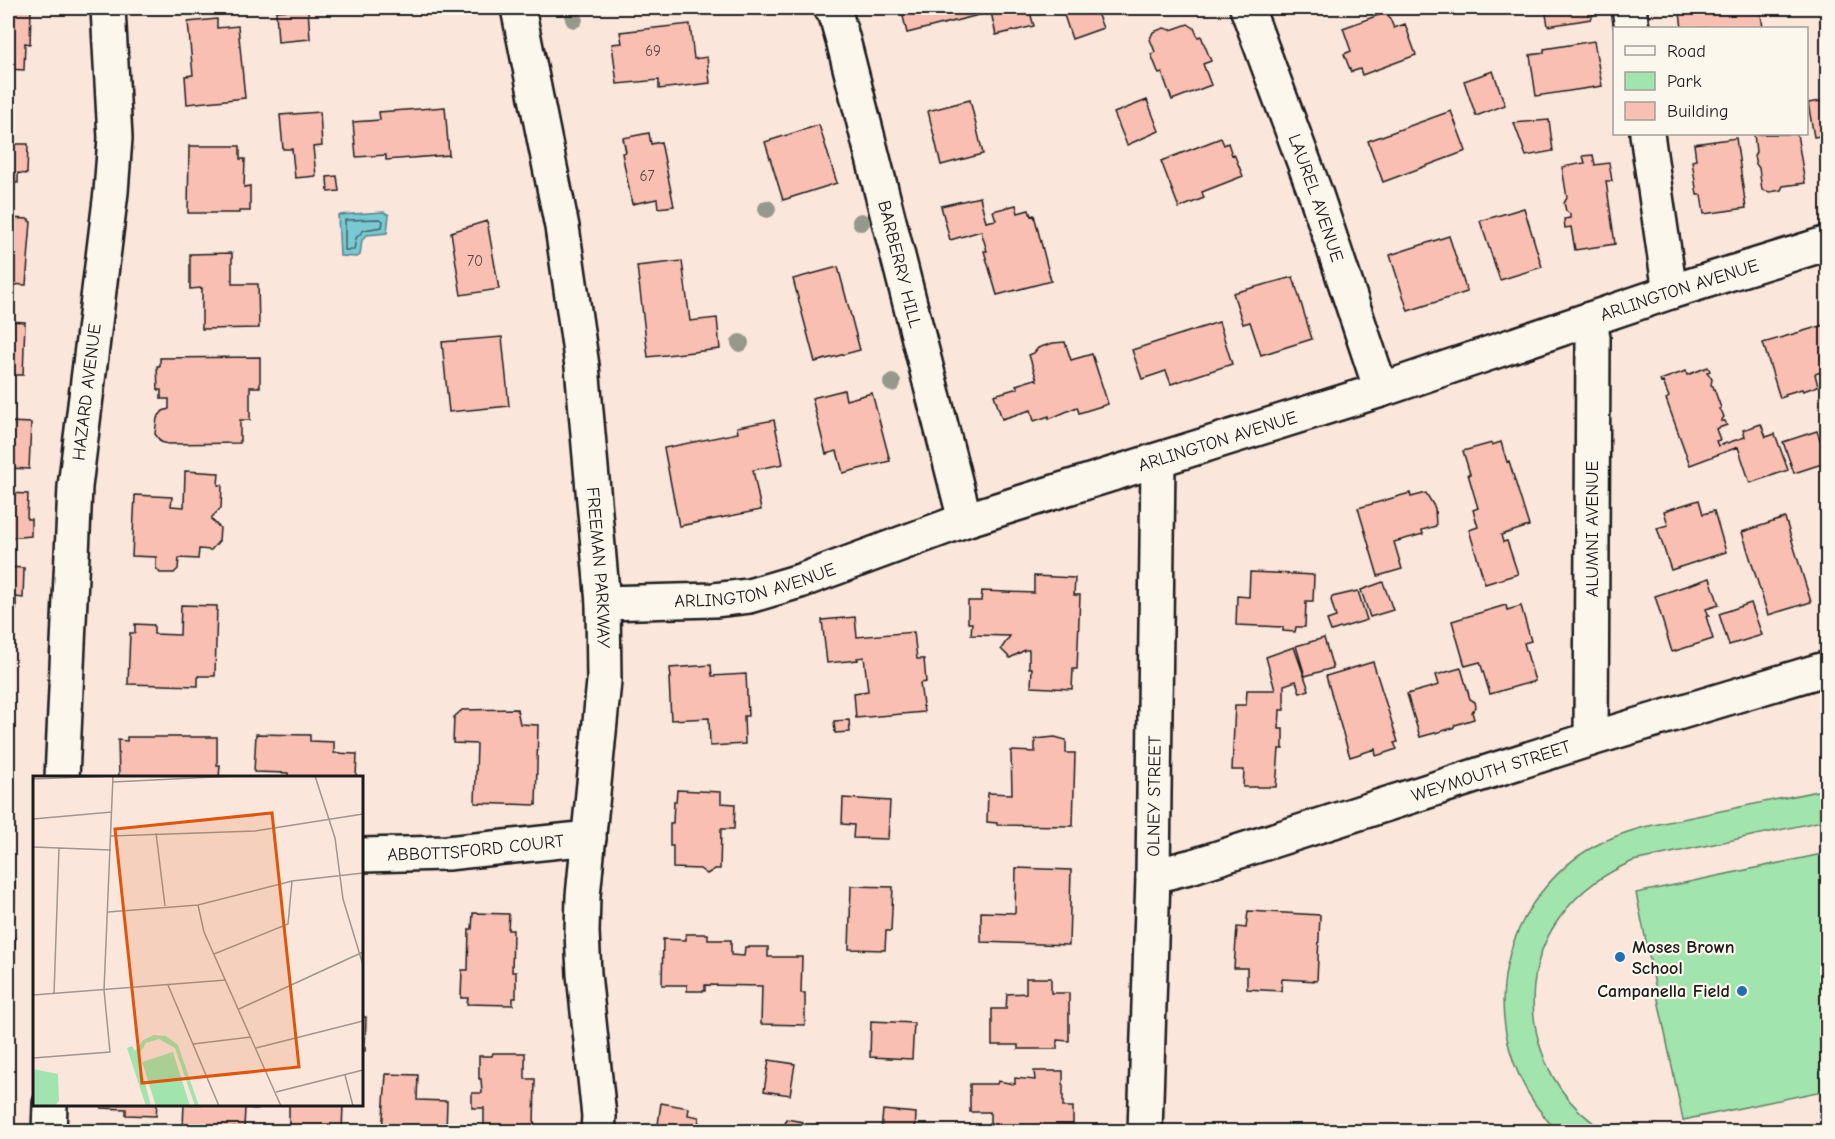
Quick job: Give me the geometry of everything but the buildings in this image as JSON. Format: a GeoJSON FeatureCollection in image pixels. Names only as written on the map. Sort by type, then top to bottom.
{"type":"FeatureCollection","features":[{"type":"Feature","properties":{"kind":"street","name":"HAZARD AVENUE"},"geometry":{"type":"LineString","coordinates":[[62,776],[75,487],[116,138],[108,8]]}},
{"type":"Feature","properties":{"kind":"street","name":"FREEMAN PARKWAY"},"geometry":{"type":"LineString","coordinates":[[518,8],[562,227],[582,366],[603,603],[604,681],[582,932],[585,996],[599,1116],[598,1131]]}},
{"type":"Feature","properties":{"kind":"street","name":"BARBERRY HILL"},"geometry":{"type":"LineString","coordinates":[[831,8],[835,12],[844,44],[965,520]]}},
{"type":"Feature","properties":{"kind":"street","name":"LAUREL AVENUE"},"geometry":{"type":"LineString","coordinates":[[1247,8],[1315,192],[1381,390]]}},
{"type":"Feature","properties":{"kind":"street"},"geometry":{"type":"LineString","coordinates":[[1629,8],[1632,27]]}},
{"type":"Feature","properties":{"kind":"street"},"geometry":{"type":"LineString","coordinates":[[1647,135],[1670,292]]}},
{"type":"Feature","properties":{"kind":"street","name":"ARLINGTON AVENUE"},"geometry":{"type":"LineString","coordinates":[[603,603],[714,600],[749,596],[800,581],[965,520],[1381,390],[1670,292],[1827,243]]}},
{"type":"Feature","properties":{"kind":"street","name":"ALUMNI AVENUE"},"geometry":{"type":"LineString","coordinates":[[1590,319],[1593,338],[1591,739]]}},
{"type":"Feature","properties":{"kind":"street","name":"OLNEY STREET"},"geometry":{"type":"LineString","coordinates":[[1145,1131],[1154,876],[1158,460]]}},
{"type":"Feature","properties":{"kind":"street","name":"WEYMOUTH STREET"},"geometry":{"type":"LineString","coordinates":[[1154,876],[1591,739],[1827,668]]}},
{"type":"Feature","properties":{"kind":"street","name":"ABBOTTSFORD COURT"},"geometry":{"type":"LineString","coordinates":[[363,855],[447,853],[589,838]]}},
{"type":"Feature","properties":{"kind":"street"},"geometry":{"type":"LineString","coordinates":[[49,1131],[50,1106]]}},
{"type":"Feature","properties":{"kind":"green space"},"geometry":{"type":"Polygon","coordinates":[[[1827,789],[1827,820],[1633,861],[1593,884],[1568,907],[1545,943],[1536,972],[1533,1003],[1537,1033],[1546,1062],[1561,1089],[1581,1112],[1606,1131],[1557,1131],[1536,1105],[1520,1077],[1509,1047],[1504,1016],[1504,985],[1510,954],[1521,924],[1539,895],[1557,874],[1578,856],[1618,836],[1644,827],[1827,789]]]}},
{"type":"Feature","properties":{"kind":"green space","name":"Campanella Field"},"geometry":{"type":"Polygon","coordinates":[[[1827,853],[1827,1090],[1683,1120],[1636,893],[1827,853]]]}},
{"type":"Feature","properties":{"kind":"water"},"geometry":{"type":"Polygon","coordinates":[[[384,212],[389,215],[387,233],[367,235],[362,240],[360,255],[357,257],[340,256],[338,215],[384,212]]]}},
{"type":"Feature","properties":{"kind":"place","name":"Moses Brown School"},"geometry":{"type":"Point","coordinates":[1620,957]}},
{"type":"Feature","properties":{"kind":"place","name":"Campanella Field"},"geometry":{"type":"Point","coordinates":[1742,991]}}]}
